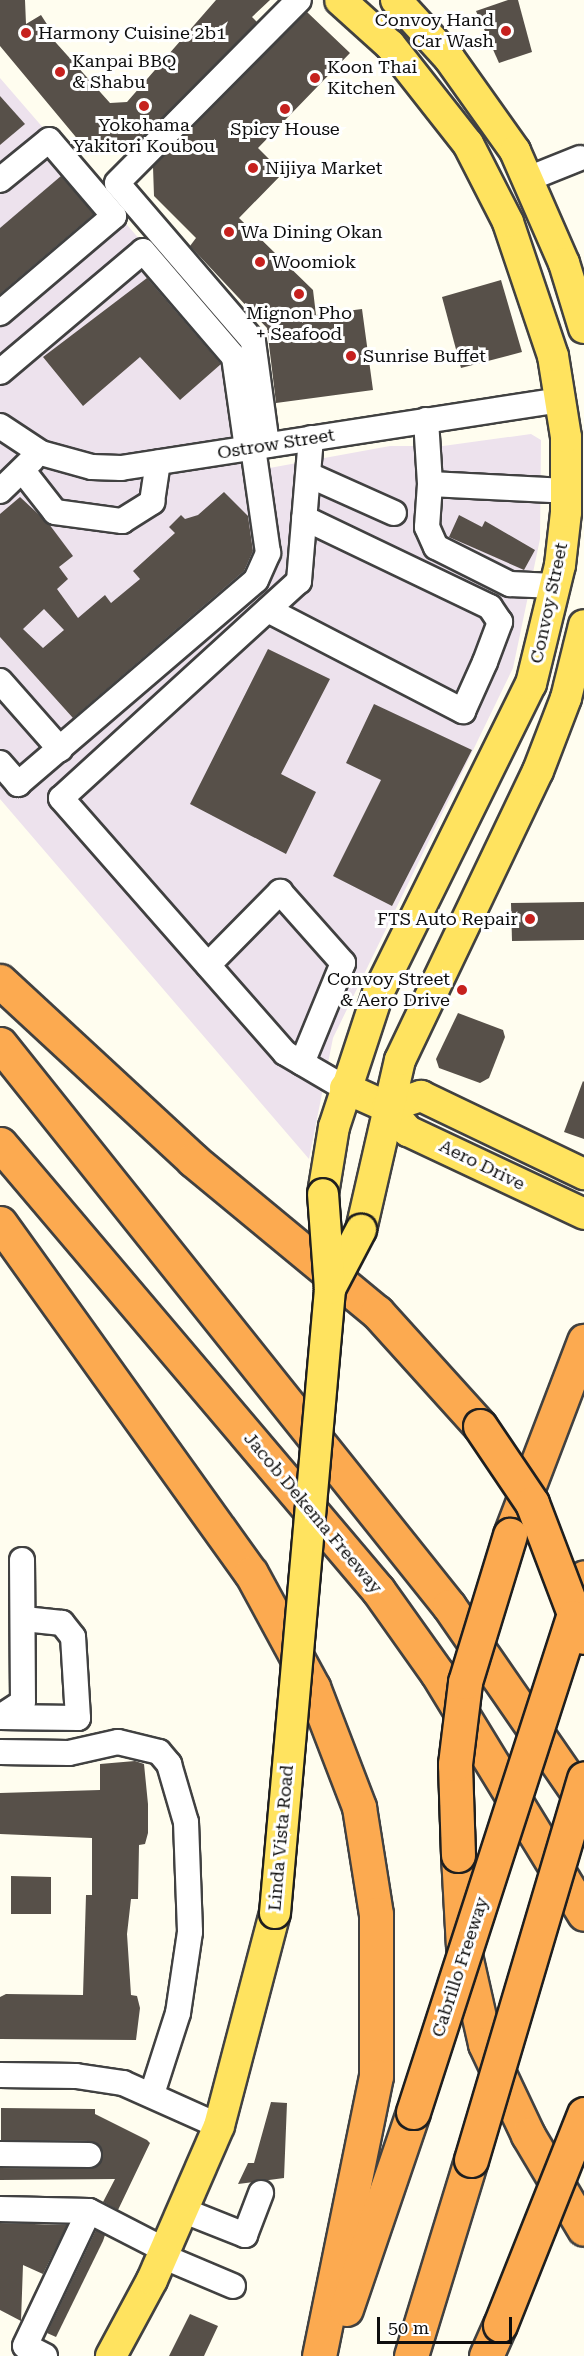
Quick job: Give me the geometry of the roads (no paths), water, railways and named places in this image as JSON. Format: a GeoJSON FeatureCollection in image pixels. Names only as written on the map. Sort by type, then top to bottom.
{"type":"FeatureCollection","features":[{"type":"Feature","properties":{"kind":"highway"},"geometry":{"type":"LineString","coordinates":[[0,981],[193,1160],[377,1312],[480,1426],[532,1503],[578,1629]]}},
{"type":"Feature","properties":{"kind":"highway"},"geometry":{"type":"LineString","coordinates":[[0,1044],[449,1606],[584,1802]]}},
{"type":"Feature","properties":{"kind":"highway","name":"Jacob Dekema Freeway"},"geometry":{"type":"LineString","coordinates":[[0,1144],[378,1590],[437,1673],[584,1914]]}},
{"type":"Feature","properties":{"kind":"highway"},"geometry":{"type":"LineString","coordinates":[[0,1223],[251,1572],[314,1687],[359,1807],[376,1914],[376,2076],[319,2356]]}},
{"type":"Feature","properties":{"kind":"highway"},"geometry":{"type":"LineString","coordinates":[[584,1341],[510,1535],[465,1682],[455,1764],[463,1946],[485,2044],[528,2135],[584,2229]]}},
{"type":"Feature","properties":{"kind":"highway","name":"Cabrillo Freeway"},"geometry":{"type":"LineString","coordinates":[[330,2356],[578,1629],[584,1577]]}},
{"type":"Feature","properties":{"kind":"highway"},"geometry":{"type":"LineString","coordinates":[[411,2356],[584,1779]]}},
{"type":"Feature","properties":{"kind":"highway"},"geometry":{"type":"LineString","coordinates":[[486,2356],[584,2114]]}},
{"type":"Feature","properties":{"kind":"main road","name":"Convoy Street"},"geometry":{"type":"LineString","coordinates":[[340,0],[390,45],[468,144],[528,277],[553,356],[572,397],[566,491],[555,586],[531,684],[378,993],[345,1088]]}},
{"type":"Feature","properties":{"kind":"main road"},"geometry":{"type":"LineString","coordinates":[[396,0],[499,123],[528,179],[584,328]]}},
{"type":"Feature","properties":{"kind":"main road","name":"Convoy Street"},"geometry":{"type":"LineString","coordinates":[[387,1107],[416,1017],[541,763],[566,698],[584,625]]}},
{"type":"Feature","properties":{"kind":"main road","name":"Aero Drive"},"geometry":{"type":"LineString","coordinates":[[345,1088],[387,1107],[408,1131],[584,1214]]}},
{"type":"Feature","properties":{"kind":"main road","name":"Linda Vista Road"},"geometry":{"type":"LineString","coordinates":[[111,2356],[163,2253],[219,2126],[275,1913],[330,1289],[323,1194],[345,1088]]}},
{"type":"Feature","properties":{"kind":"main road","name":"Aero Drive"},"geometry":{"type":"LineString","coordinates":[[387,1107],[421,1096],[584,1174]]}},
{"type":"Feature","properties":{"kind":"main road","name":"Linda Vista Road"},"geometry":{"type":"LineString","coordinates":[[330,1289],[361,1230],[387,1107]]}},
{"type":"Feature","properties":{"kind":"street"},"geometry":{"type":"LineString","coordinates":[[0,763],[18,784],[265,567],[266,536],[255,447],[253,341],[117,183],[298,0]]}},
{"type":"Feature","properties":{"kind":"street"},"geometry":{"type":"LineString","coordinates":[[0,180],[49,140],[114,216],[0,313]]}},
{"type":"Feature","properties":{"kind":"street"},"geometry":{"type":"LineString","coordinates":[[528,179],[580,158]]}},
{"type":"Feature","properties":{"kind":"street"},"geometry":{"type":"LineString","coordinates":[[0,372],[142,251],[234,357],[255,447]]}},
{"type":"Feature","properties":{"kind":"street","name":"Ostrow Street"},"geometry":{"type":"LineString","coordinates":[[0,426],[37,451],[92,467],[158,462],[572,397]]}},
{"type":"Feature","properties":{"kind":"street"},"geometry":{"type":"LineString","coordinates":[[426,420],[430,484],[428,535],[436,547],[510,584],[555,586]]}},
{"type":"Feature","properties":{"kind":"street"},"geometry":{"type":"LineString","coordinates":[[311,438],[299,580],[61,798],[285,1053],[345,1088]]}},
{"type":"Feature","properties":{"kind":"street"},"geometry":{"type":"LineString","coordinates":[[0,491],[23,471],[37,451]]}},
{"type":"Feature","properties":{"kind":"street"},"geometry":{"type":"LineString","coordinates":[[23,471],[55,512],[122,521],[152,501],[158,462]]}},
{"type":"Feature","properties":{"kind":"street"},"geometry":{"type":"LineString","coordinates":[[309,475],[394,513]]}},
{"type":"Feature","properties":{"kind":"street"},"geometry":{"type":"LineString","coordinates":[[430,484],[566,491]]}},
{"type":"Feature","properties":{"kind":"street"},"geometry":{"type":"LineString","coordinates":[[268,610],[463,711],[485,662],[500,622],[490,607],[304,518]]}},
{"type":"Feature","properties":{"kind":"street"},"geometry":{"type":"LineString","coordinates":[[0,681],[60,749]]}},
{"type":"Feature","properties":{"kind":"street"},"geometry":{"type":"LineString","coordinates":[[208,965],[280,892],[343,963],[302,1063]]}},
{"type":"Feature","properties":{"kind":"street"},"geometry":{"type":"LineString","coordinates":[[0,1717],[17,1710],[23,1702],[22,1560]]}},
{"type":"Feature","properties":{"kind":"street"},"geometry":{"type":"LineString","coordinates":[[0,1717],[78,1718],[72,1637],[62,1623],[24,1619]]}},
{"type":"Feature","properties":{"kind":"street"},"geometry":{"type":"LineString","coordinates":[[0,1752],[69,1754],[118,1742],[159,1752],[169,1764],[186,1822],[190,1932],[178,2013],[152,2094]]}},
{"type":"Feature","properties":{"kind":"street"},"geometry":{"type":"LineString","coordinates":[[0,2075],[76,2076],[152,2094],[219,2126]]}},
{"type":"Feature","properties":{"kind":"street"},"geometry":{"type":"LineString","coordinates":[[0,2154],[89,2155]]}},
{"type":"Feature","properties":{"kind":"street"},"geometry":{"type":"LineString","coordinates":[[182,2210],[245,2235],[261,2193]]}},
{"type":"Feature","properties":{"kind":"street"},"geometry":{"type":"LineString","coordinates":[[0,2209],[89,2211],[163,2253],[233,2286]]}},
{"type":"Feature","properties":{"kind":"street"},"geometry":{"type":"LineString","coordinates":[[27,2353],[89,2211]]}},
{"type":"Feature","properties":{"kind":"place","name":"Convoy Hand Car Wash"},"geometry":{"type":"Point","coordinates":[506,31]}},
{"type":"Feature","properties":{"kind":"place","name":"Harmony Cuisine 2b1"},"geometry":{"type":"Point","coordinates":[26,33]}},
{"type":"Feature","properties":{"kind":"place","name":"Kanpai BBQ & Shabu"},"geometry":{"type":"Point","coordinates":[60,72]}},
{"type":"Feature","properties":{"kind":"place","name":"Koon Thai Kitchen"},"geometry":{"type":"Point","coordinates":[315,78]}},
{"type":"Feature","properties":{"kind":"place","name":"Yokohama Yakitori Koubou"},"geometry":{"type":"Point","coordinates":[144,106]}},
{"type":"Feature","properties":{"kind":"place","name":"Spicy House"},"geometry":{"type":"Point","coordinates":[285,109]}},
{"type":"Feature","properties":{"kind":"place","name":"Nijiya Market"},"geometry":{"type":"Point","coordinates":[253,168]}},
{"type":"Feature","properties":{"kind":"place","name":"Wa Dining Okan"},"geometry":{"type":"Point","coordinates":[229,232]}},
{"type":"Feature","properties":{"kind":"place","name":"Woomiok"},"geometry":{"type":"Point","coordinates":[260,262]}},
{"type":"Feature","properties":{"kind":"place","name":"Mignon Pho + Seafood"},"geometry":{"type":"Point","coordinates":[299,294]}},
{"type":"Feature","properties":{"kind":"place","name":"Sunrise Buffet"},"geometry":{"type":"Point","coordinates":[351,356]}},
{"type":"Feature","properties":{"kind":"place","name":"FTS Auto Repair"},"geometry":{"type":"Point","coordinates":[530,919]}},
{"type":"Feature","properties":{"kind":"place","name":"Convoy Street & Aero Drive"},"geometry":{"type":"Point","coordinates":[462,990]}}]}
